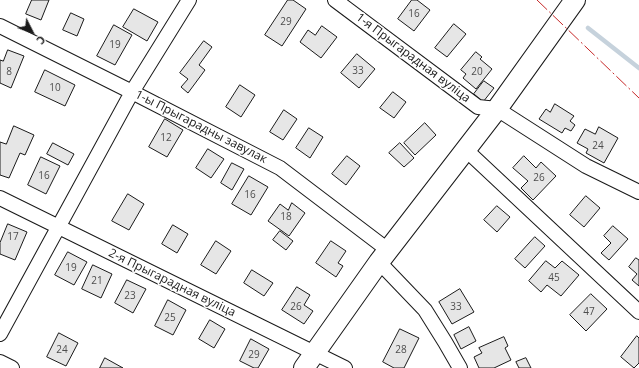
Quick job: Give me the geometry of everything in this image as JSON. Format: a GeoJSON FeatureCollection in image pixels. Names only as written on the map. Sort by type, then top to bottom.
{"type":"FeatureCollection","features":[{"type":"Feature","properties":{"kind":"street"},"geometry":{"type":"LineString","coordinates":[[0,334],[132,92],[189,0]]}},
{"type":"Feature","properties":{"kind":"street","name":"1-я Прыгарадная вуліца"},"geometry":{"type":"LineString","coordinates":[[335,0],[478,107],[496,108],[586,166],[639,192]]}},
{"type":"Feature","properties":{"kind":"street"},"geometry":{"type":"LineString","coordinates":[[309,361],[383,256],[496,108],[575,0]]}},
{"type":"Feature","properties":{"kind":"street","name":"1-ы Прыгарадны завулак"},"geometry":{"type":"LineString","coordinates":[[0,26],[280,168],[383,256],[424,310],[460,368]]}},
{"type":"Feature","properties":{"kind":"street"},"geometry":{"type":"LineString","coordinates":[[465,149],[639,312]]}},
{"type":"Feature","properties":{"kind":"street","name":"2-я Прыгарадная вуліца"},"geometry":{"type":"LineString","coordinates":[[0,198],[58,227],[309,361],[345,368]]}},
{"type":"Feature","properties":{"kind":"street"},"geometry":{"type":"LineString","coordinates":[[0,362],[12,368]]}},
{"type":"Feature","properties":{"kind":"building"},"geometry":{"type":"Polygon","coordinates":[[[32,0],[49,0],[41,20],[26,14],[32,0]]]}},
{"type":"Feature","properties":{"kind":"building"},"geometry":{"type":"Polygon","coordinates":[[[288,0],[293,0],[306,9],[282,46],[265,35],[288,0]]]}},
{"type":"Feature","properties":{"kind":"building"},"geometry":{"type":"Polygon","coordinates":[[[412,0],[417,0],[430,10],[414,31],[398,19],[412,0]]]}},
{"type":"Feature","properties":{"kind":"building"},"geometry":{"type":"Polygon","coordinates":[[[134,9],[158,22],[147,41],[123,27],[134,9]]]}},
{"type":"Feature","properties":{"kind":"building"},"geometry":{"type":"Polygon","coordinates":[[[71,13],[84,19],[77,36],[63,30],[71,13]]]}},
{"type":"Feature","properties":{"kind":"building"},"geometry":{"type":"Polygon","coordinates":[[[454,24],[466,34],[447,57],[435,48],[454,24]]]}},
{"type":"Feature","properties":{"kind":"building"},"geometry":{"type":"Polygon","coordinates":[[[114,25],[132,35],[115,65],[97,56],[114,25]]]}},
{"type":"Feature","properties":{"kind":"building"},"geometry":{"type":"Polygon","coordinates":[[[322,26],[337,37],[321,58],[300,42],[308,30],[315,35],[322,26]]]}},
{"type":"Feature","properties":{"kind":"building"},"geometry":{"type":"Polygon","coordinates":[[[204,41],[212,47],[199,65],[205,70],[188,93],[181,87],[188,79],[180,73],[204,41]]]}},
{"type":"Feature","properties":{"kind":"building"},"geometry":{"type":"Polygon","coordinates":[[[8,50],[24,56],[11,88],[0,83],[0,60],[3,61],[8,50]]]}},
{"type":"Feature","properties":{"kind":"building"},"geometry":{"type":"Polygon","coordinates":[[[476,52],[482,57],[480,59],[492,69],[476,89],[463,78],[466,74],[461,70],[476,52]]]}},
{"type":"Feature","properties":{"kind":"building"},"geometry":{"type":"Polygon","coordinates":[[[357,54],[375,69],[359,88],[341,73],[357,54]]]}},
{"type":"Feature","properties":{"kind":"building"},"geometry":{"type":"Polygon","coordinates":[[[45,70],[75,85],[65,106],[35,92],[45,70]]]}},
{"type":"Feature","properties":{"kind":"building"},"geometry":{"type":"Polygon","coordinates":[[[484,81],[494,88],[483,102],[474,94],[484,81]]]}},
{"type":"Feature","properties":{"kind":"building"},"geometry":{"type":"Polygon","coordinates":[[[240,85],[255,95],[241,117],[226,107],[240,85]]]}},
{"type":"Feature","properties":{"kind":"building"},"geometry":{"type":"Polygon","coordinates":[[[393,92],[406,102],[394,118],[380,108],[393,92]]]}},
{"type":"Feature","properties":{"kind":"building"},"geometry":{"type":"Polygon","coordinates":[[[555,104],[574,116],[570,121],[575,125],[571,131],[565,128],[562,133],[539,119],[546,109],[550,112],[555,104]]]}},
{"type":"Feature","properties":{"kind":"building"},"geometry":{"type":"Polygon","coordinates":[[[284,110],[297,119],[283,140],[270,132],[284,110]]]}},
{"type":"Feature","properties":{"kind":"building"},"geometry":{"type":"Polygon","coordinates":[[[165,119],[183,130],[167,157],[149,147],[165,119]]]}},
{"type":"Feature","properties":{"kind":"building"},"geometry":{"type":"Polygon","coordinates":[[[425,123],[436,135],[415,155],[404,143],[425,123]]]}},
{"type":"Feature","properties":{"kind":"building"},"geometry":{"type":"Polygon","coordinates":[[[14,126],[34,135],[25,155],[20,153],[9,178],[0,175],[0,142],[6,144],[14,126]]]}},
{"type":"Feature","properties":{"kind":"building"},"geometry":{"type":"Polygon","coordinates":[[[599,127],[618,138],[604,163],[586,153],[588,149],[577,143],[585,129],[595,134],[599,127]]]}},
{"type":"Feature","properties":{"kind":"building"},"geometry":{"type":"Polygon","coordinates":[[[309,128],[323,137],[310,158],[296,148],[309,128]]]}},
{"type":"Feature","properties":{"kind":"building"},"geometry":{"type":"Polygon","coordinates":[[[53,143],[74,154],[68,165],[47,154],[53,143]]]}},
{"type":"Feature","properties":{"kind":"building"},"geometry":{"type":"Polygon","coordinates":[[[400,143],[414,158],[404,167],[389,153],[400,143]]]}},
{"type":"Feature","properties":{"kind":"building"},"geometry":{"type":"Polygon","coordinates":[[[208,149],[224,159],[211,178],[196,168],[208,149]]]}},
{"type":"Feature","properties":{"kind":"building"},"geometry":{"type":"Polygon","coordinates":[[[347,156],[360,166],[346,185],[332,174],[347,156]]]}},
{"type":"Feature","properties":{"kind":"building"},"geometry":{"type":"Polygon","coordinates":[[[524,156],[536,168],[541,162],[556,176],[533,200],[521,188],[528,181],[513,168],[524,156]]]}},
{"type":"Feature","properties":{"kind":"building"},"geometry":{"type":"Polygon","coordinates":[[[41,157],[60,166],[46,194],[28,185],[41,157]]]}},
{"type":"Feature","properties":{"kind":"building"},"geometry":{"type":"Polygon","coordinates":[[[232,163],[244,169],[232,190],[221,183],[232,163]]]}},
{"type":"Feature","properties":{"kind":"building"},"geometry":{"type":"Polygon","coordinates":[[[249,176],[268,187],[251,215],[232,204],[249,176]]]}},
{"type":"Feature","properties":{"kind":"building"},"geometry":{"type":"Polygon","coordinates":[[[128,194],[144,204],[129,230],[112,221],[128,194]]]}},
{"type":"Feature","properties":{"kind":"building"},"geometry":{"type":"Polygon","coordinates":[[[586,196],[600,208],[584,227],[570,215],[586,196]]]}},
{"type":"Feature","properties":{"kind":"building"},"geometry":{"type":"Polygon","coordinates":[[[292,203],[305,213],[289,236],[268,221],[280,204],[288,210],[292,203]]]}},
{"type":"Feature","properties":{"kind":"building"},"geometry":{"type":"Polygon","coordinates":[[[497,206],[510,217],[497,232],[484,220],[497,206]]]}},
{"type":"Feature","properties":{"kind":"building"},"geometry":{"type":"Polygon","coordinates":[[[8,224],[27,232],[15,260],[0,254],[0,243],[8,224]]]}},
{"type":"Feature","properties":{"kind":"building"},"geometry":{"type":"Polygon","coordinates":[[[173,225],[188,234],[177,253],[162,244],[173,225]]]}},
{"type":"Feature","properties":{"kind":"building"},"geometry":{"type":"Polygon","coordinates":[[[613,226],[628,239],[609,260],[601,253],[611,243],[604,236],[613,226]]]}},
{"type":"Feature","properties":{"kind":"building"},"geometry":{"type":"Polygon","coordinates":[[[280,231],[293,241],[286,250],[273,240],[280,231]]]}},
{"type":"Feature","properties":{"kind":"building"},"geometry":{"type":"Polygon","coordinates":[[[535,237],[545,246],[525,268],[515,259],[535,237]]]}},
{"type":"Feature","properties":{"kind":"building"},"geometry":{"type":"Polygon","coordinates":[[[216,241],[231,251],[216,274],[201,265],[216,241]]]}},
{"type":"Feature","properties":{"kind":"building"},"geometry":{"type":"Polygon","coordinates":[[[331,241],[346,251],[338,263],[343,266],[336,277],[316,263],[331,241]]]}},
{"type":"Feature","properties":{"kind":"building"},"geometry":{"type":"Polygon","coordinates":[[[68,252],[87,262],[74,285],[55,275],[68,252]]]}},
{"type":"Feature","properties":{"kind":"building"},"geometry":{"type":"Polygon","coordinates":[[[636,258],[639,260],[639,286],[632,280],[637,274],[629,267],[636,258]]]}},
{"type":"Feature","properties":{"kind":"building"},"geometry":{"type":"Polygon","coordinates":[[[546,261],[555,268],[562,261],[579,275],[561,296],[547,285],[541,292],[529,281],[546,261]]]}},
{"type":"Feature","properties":{"kind":"building"},"geometry":{"type":"Polygon","coordinates":[[[93,265],[112,274],[101,298],[82,289],[93,265]]]}},
{"type":"Feature","properties":{"kind":"building"},"geometry":{"type":"Polygon","coordinates":[[[252,270],[273,283],[264,296],[244,283],[252,270]]]}},
{"type":"Feature","properties":{"kind":"building"},"geometry":{"type":"Polygon","coordinates":[[[127,280],[146,289],[133,313],[115,303],[127,280]]]}},
{"type":"Feature","properties":{"kind":"building"},"geometry":{"type":"Polygon","coordinates":[[[297,287],[310,295],[304,305],[313,311],[304,324],[282,310],[297,287]]]}},
{"type":"Feature","properties":{"kind":"building"},"geometry":{"type":"Polygon","coordinates":[[[460,289],[474,312],[452,324],[439,302],[460,289]]]}},
{"type":"Feature","properties":{"kind":"building"},"geometry":{"type":"Polygon","coordinates":[[[591,294],[607,309],[586,331],[570,315],[591,294]]]}},
{"type":"Feature","properties":{"kind":"building"},"geometry":{"type":"Polygon","coordinates":[[[168,300],[186,310],[173,335],[155,326],[168,300]]]}},
{"type":"Feature","properties":{"kind":"building"},"geometry":{"type":"Polygon","coordinates":[[[210,320],[225,329],[214,348],[199,339],[210,320]]]}},
{"type":"Feature","properties":{"kind":"building"},"geometry":{"type":"Polygon","coordinates":[[[469,327],[476,341],[461,349],[454,335],[469,327]]]}},
{"type":"Feature","properties":{"kind":"building"},"geometry":{"type":"Polygon","coordinates":[[[400,329],[419,338],[404,368],[394,368],[383,362],[400,329]]]}},
{"type":"Feature","properties":{"kind":"building"},"geometry":{"type":"Polygon","coordinates":[[[59,333],[78,343],[66,366],[47,357],[59,333]]]}},
{"type":"Feature","properties":{"kind":"building"},"geometry":{"type":"Polygon","coordinates":[[[637,336],[639,338],[639,363],[634,368],[621,357],[637,336]]]}},
{"type":"Feature","properties":{"kind":"building"},"geometry":{"type":"Polygon","coordinates":[[[504,337],[508,346],[505,348],[511,360],[494,368],[479,368],[474,357],[482,353],[479,348],[504,337]]]}},
{"type":"Feature","properties":{"kind":"building"},"geometry":{"type":"Polygon","coordinates":[[[251,339],[269,349],[258,368],[254,368],[240,361],[251,339]]]}},
{"type":"Feature","properties":{"kind":"building"},"geometry":{"type":"Polygon","coordinates":[[[105,358],[123,368],[100,368],[105,358]]]}},
{"type":"Feature","properties":{"kind":"building"},"geometry":{"type":"Polygon","coordinates":[[[526,358],[531,368],[519,368],[516,362],[526,358]]]}},
{"type":"Feature","properties":{"kind":"waterway"},"geometry":{"type":"LineString","coordinates":[[588,28],[639,68]]}},
{"type":"Feature","properties":{"kind":"power"},"geometry":{"type":"LineString","coordinates":[[537,0],[639,98]]}}]}
